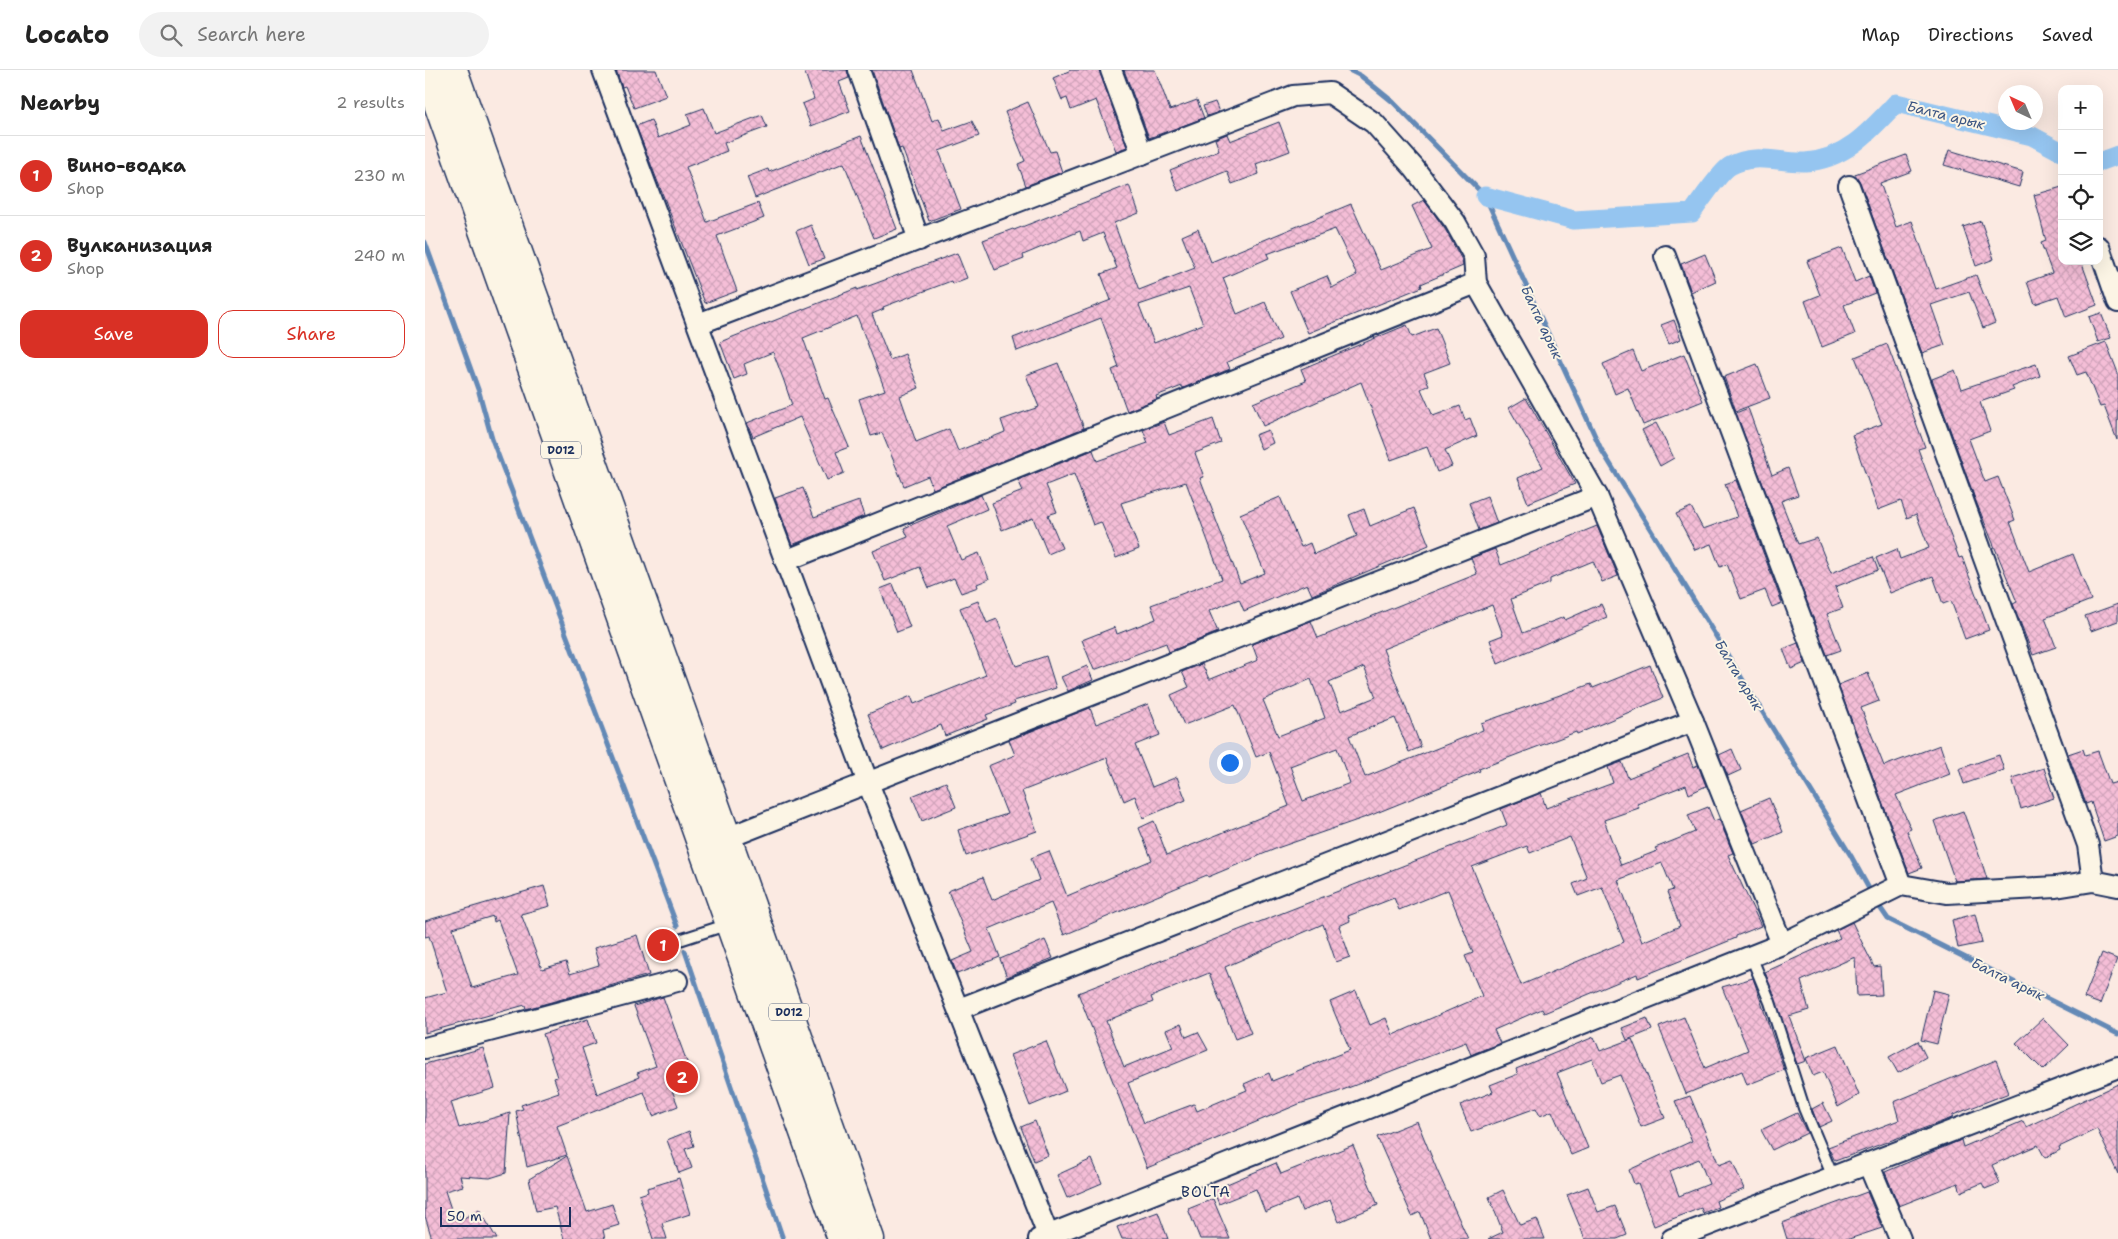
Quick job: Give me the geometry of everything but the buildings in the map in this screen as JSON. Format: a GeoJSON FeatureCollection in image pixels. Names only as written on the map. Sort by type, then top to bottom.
{"type":"FeatureCollection","features":[{"type":"Feature","properties":{"kind":"highway","name":"D012"},"geometry":{"type":"LineString","coordinates":[[426,70],[842,1239]]}},
{"type":"Feature","properties":{"kind":"highway","name":"D012"},"geometry":{"type":"LineString","coordinates":[[453,70],[870,1239]]}},
{"type":"Feature","properties":{"kind":"street"},"geometry":{"type":"LineString","coordinates":[[603,70],[868,783],[959,1009],[1044,1237],[1782,944],[1901,885],[1947,893],[2056,887],[2093,880],[2118,886]]}},
{"type":"Feature","properties":{"kind":"street"},"geometry":{"type":"LineString","coordinates":[[859,70],[919,240]]}},
{"type":"Feature","properties":{"kind":"street"},"geometry":{"type":"LineString","coordinates":[[1111,70],[1142,154]]}},
{"type":"Feature","properties":{"kind":"street"},"geometry":{"type":"LineString","coordinates":[[698,324],[1293,96],[1330,93],[1374,123],[1414,168],[1455,222],[1474,256],[1476,283],[1597,496],[1693,721],[1782,944]]}},
{"type":"Feature","properties":{"kind":"street"},"geometry":{"type":"LineString","coordinates":[[1849,186],[2088,845],[2093,880]]}},
{"type":"Feature","properties":{"kind":"street"},"geometry":{"type":"LineString","coordinates":[[1665,256],[1901,885]]}},
{"type":"Feature","properties":{"kind":"street"},"geometry":{"type":"LineString","coordinates":[[2103,259],[2118,302]]}},
{"type":"Feature","properties":{"kind":"street"},"geometry":{"type":"LineString","coordinates":[[785,561],[1476,283]]}},
{"type":"Feature","properties":{"kind":"street"},"geometry":{"type":"LineString","coordinates":[[727,838],[1597,496]]}},
{"type":"Feature","properties":{"kind":"street"},"geometry":{"type":"LineString","coordinates":[[959,1009],[1693,721]]}},
{"type":"Feature","properties":{"kind":"street"},"geometry":{"type":"LineString","coordinates":[[425,1048],[677,981]]}},
{"type":"Feature","properties":{"kind":"street"},"geometry":{"type":"LineString","coordinates":[[1672,1239],[2118,1066]]}},
{"type":"Feature","properties":{"kind":"street"},"geometry":{"type":"LineString","coordinates":[[1869,1163],[1900,1239]]}},
{"type":"Feature","properties":{"kind":"lane"},"geometry":{"type":"LineString","coordinates":[[661,946],[729,924]]}},
{"type":"Feature","properties":{"kind":"lane"},"geometry":{"type":"LineString","coordinates":[[1751,956],[1770,1002],[1805,1108],[1833,1177]]}},
{"type":"Feature","properties":{"kind":"waterway","name":"Балта арык"},"geometry":{"type":"LineString","coordinates":[[1349,70],[1361,76],[1393,102],[1485,196],[1601,449],[1851,856],[1873,896]]}},
{"type":"Feature","properties":{"kind":"waterway","name":"Балта арык"},"geometry":{"type":"LineString","coordinates":[[1485,196],[1574,220],[1692,213],[1716,180],[1730,166],[1739,162],[1758,159],[1805,162],[1833,156],[1845,150],[1867,133],[1896,103],[2032,136],[2058,150]]}},
{"type":"Feature","properties":{"kind":"waterway","name":"Балта арык"},"geometry":{"type":"LineString","coordinates":[[2103,161],[2118,155]]}},
{"type":"Feature","properties":{"kind":"waterway"},"geometry":{"type":"LineString","coordinates":[[425,242],[479,392],[492,439],[677,926]]}},
{"type":"Feature","properties":{"kind":"waterway","name":"Балта арык"},"geometry":{"type":"LineString","coordinates":[[1877,903],[1888,919],[2118,1034]]}},
{"type":"Feature","properties":{"kind":"waterway"},"geometry":{"type":"LineString","coordinates":[[685,951],[783,1239]]}},
{"type":"Feature","properties":{"kind":"place","name":"Вино-водка"},"geometry":{"type":"Point","coordinates":[663,945]}},
{"type":"Feature","properties":{"kind":"place","name":"Вулканизация"},"geometry":{"type":"Point","coordinates":[682,1077]}},
{"type":"Feature","properties":{"kind":"district","name":"BOLTA"},"geometry":{"type":"Point","coordinates":[1206,1192]}}]}
